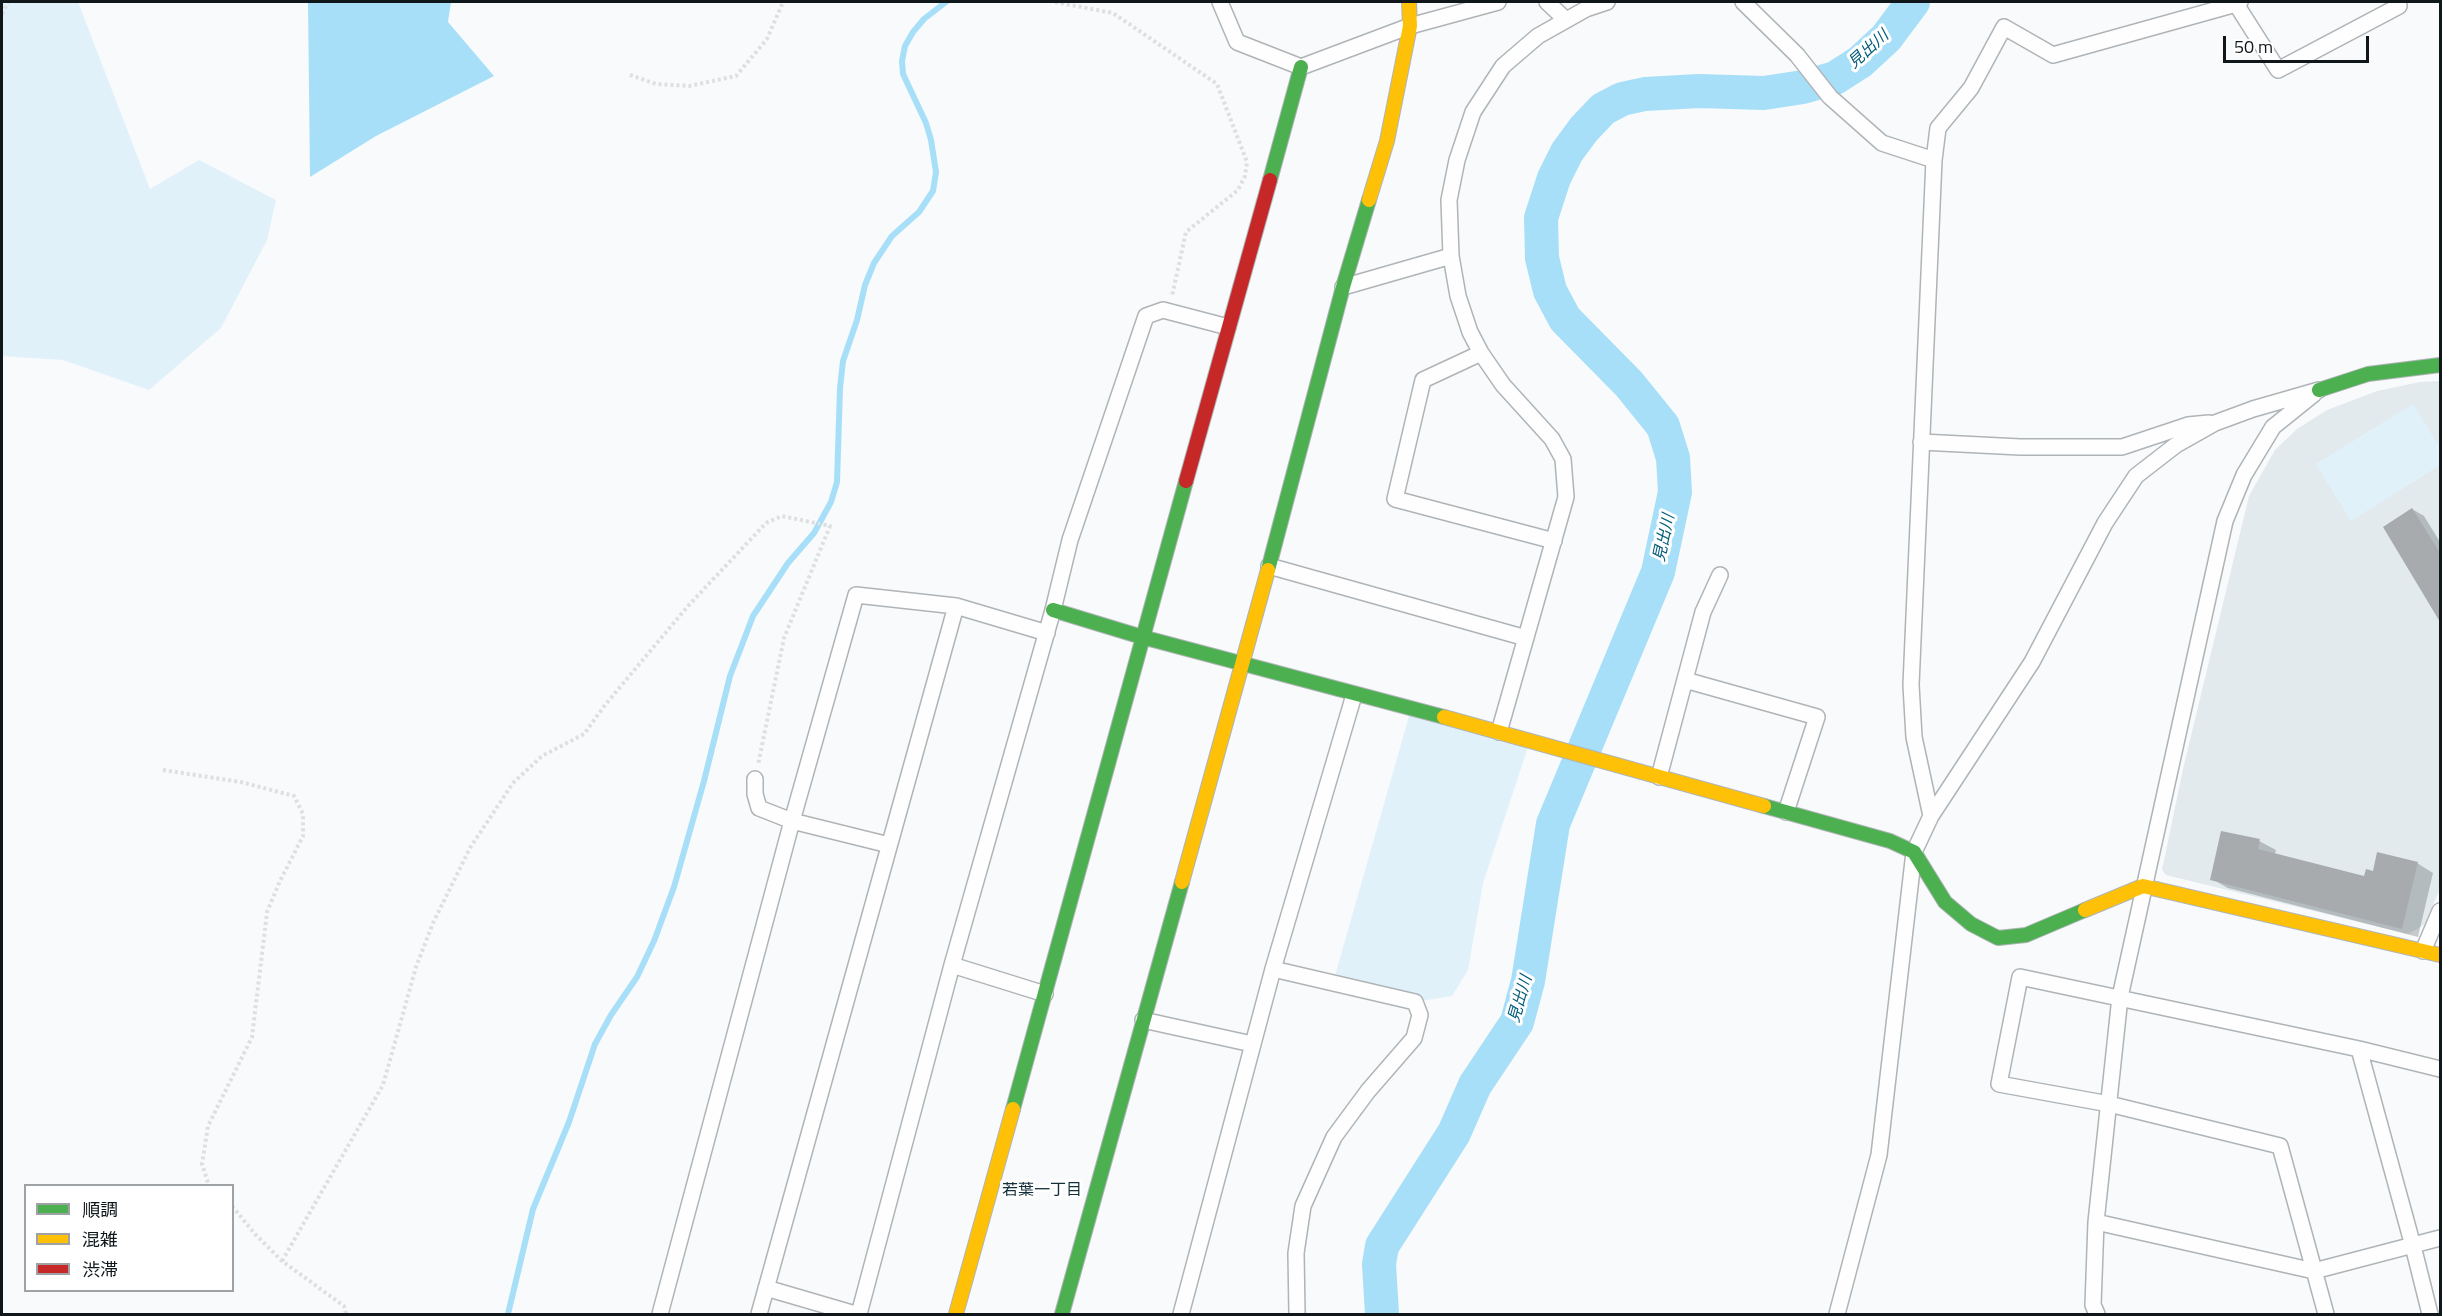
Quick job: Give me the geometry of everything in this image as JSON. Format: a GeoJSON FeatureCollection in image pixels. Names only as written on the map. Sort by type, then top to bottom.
{"type":"FeatureCollection","features":[{"type":"Feature","properties":{"kind":"street"},"geometry":{"type":"LineString","coordinates":[[1220,2],[1237,42],[1301,67],[1410,26],[1498,2]]}},
{"type":"Feature","properties":{"kind":"street"},"geometry":{"type":"LineString","coordinates":[[1062,1314],[1243,664],[1343,287],[1387,141],[1410,26],[1409,2]]}},
{"type":"Feature","properties":{"kind":"street"},"geometry":{"type":"LineString","coordinates":[[1547,2],[1566,20]]}},
{"type":"Feature","properties":{"kind":"street"},"geometry":{"type":"LineString","coordinates":[[1499,732],[1566,497],[1563,459],[1552,439],[1503,386],[1470,332],[1458,296],[1451,256],[1449,200],[1457,160],[1473,112],[1503,66],[1538,36],[1586,9],[1607,2]]}},
{"type":"Feature","properties":{"kind":"street"},"geometry":{"type":"LineString","coordinates":[[1743,2],[1797,55],[1830,97],[1882,143],[1934,159]]}},
{"type":"Feature","properties":{"kind":"street"},"geometry":{"type":"LineString","coordinates":[[1930,816],[1914,737],[1911,685],[1934,159],[1938,129],[1971,88],[2004,27],[2053,55],[2238,2],[2278,70],[2399,6],[2396,2]]}},
{"type":"Feature","properties":{"kind":"street"},"geometry":{"type":"LineString","coordinates":[[956,1314],[1301,67]]}},
{"type":"Feature","properties":{"kind":"street"},"geometry":{"type":"LineString","coordinates":[[1343,287],[1451,256]]}},
{"type":"Feature","properties":{"kind":"street"},"geometry":{"type":"LineString","coordinates":[[766,1288],[857,1314],[952,965],[1047,633],[1070,540],[1146,316],[1163,310],[1228,327]]}},
{"type":"Feature","properties":{"kind":"street"},"geometry":{"type":"LineString","coordinates":[[1481,353],[1423,380],[1395,499],[1554,541]]}},
{"type":"Feature","properties":{"kind":"street"},"geometry":{"type":"LineString","coordinates":[[1837,1314],[1879,1155],[1914,852],[1930,816],[2032,662],[2104,523],[2136,476],[2176,445],[2215,423],[2368,374],[2440,365]]}},
{"type":"Feature","properties":{"kind":"street"},"geometry":{"type":"LineString","coordinates":[[2097,1314],[2093,1305],[2096,1222],[2120,997],[2225,521],[2244,475],[2273,428],[2319,390]]}},
{"type":"Feature","properties":{"kind":"street"},"geometry":{"type":"LineString","coordinates":[[1922,442],[2020,447],[2122,447],[2188,425],[2215,423]]}},
{"type":"Feature","properties":{"kind":"street"},"geometry":{"type":"LineString","coordinates":[[1269,566],[1526,638]]}},
{"type":"Feature","properties":{"kind":"street"},"geometry":{"type":"LineString","coordinates":[[1659,777],[1703,612],[1720,575]]}},
{"type":"Feature","properties":{"kind":"street"},"geometry":{"type":"LineString","coordinates":[[660,1314],[792,821],[856,595],[956,606],[1047,633]]}},
{"type":"Feature","properties":{"kind":"street"},"geometry":{"type":"LineString","coordinates":[[759,1314],[956,606]]}},
{"type":"Feature","properties":{"kind":"street"},"geometry":{"type":"LineString","coordinates":[[1053,610],[1142,637],[1499,732],[1890,841],[1914,852],[1945,902],[1971,924],[1998,938],[2026,935],[2143,886],[2440,955]]}},
{"type":"Feature","properties":{"kind":"street"},"geometry":{"type":"LineString","coordinates":[[1685,680],[1817,717],[1786,812]]}},
{"type":"Feature","properties":{"kind":"street"},"geometry":{"type":"LineString","coordinates":[[1181,1314],[1252,1044],[1354,695]]}},
{"type":"Feature","properties":{"kind":"street"},"geometry":{"type":"LineString","coordinates":[[755,778],[755,794],[759,808],[792,821],[890,845]]}},
{"type":"Feature","properties":{"kind":"street"},"geometry":{"type":"LineString","coordinates":[[2423,951],[2440,911]]}},
{"type":"Feature","properties":{"kind":"street"},"geometry":{"type":"LineString","coordinates":[[952,965],[1045,994]]}},
{"type":"Feature","properties":{"kind":"street"},"geometry":{"type":"LineString","coordinates":[[1273,969],[1415,1002],[1420,1015],[1414,1038],[1368,1091],[1334,1137],[1303,1206],[1296,1253],[1297,1314]]}},
{"type":"Feature","properties":{"kind":"street"},"geometry":{"type":"LineString","coordinates":[[2326,1314],[2280,1146],[2109,1104],[1999,1084],[2020,977],[2359,1049],[2440,1069]]}},
{"type":"Feature","properties":{"kind":"street"},"geometry":{"type":"LineString","coordinates":[[1143,1020],[1252,1044]]}},
{"type":"Feature","properties":{"kind":"street"},"geometry":{"type":"LineString","coordinates":[[2359,1049],[2430,1314]]}},
{"type":"Feature","properties":{"kind":"street"},"geometry":{"type":"LineString","coordinates":[[2096,1222],[2314,1271],[2440,1238]]}},
{"type":"Feature","properties":{"kind":"path"},"geometry":{"type":"LineString","coordinates":[[2,14],[8,2]]}},
{"type":"Feature","properties":{"kind":"path"},"geometry":{"type":"LineString","coordinates":[[630,75],[656,84],[689,86],[736,76],[767,39],[783,2]]}},
{"type":"Feature","properties":{"kind":"path"},"geometry":{"type":"LineString","coordinates":[[1054,2],[1113,13],[1217,84],[1247,162],[1245,176],[1238,190],[1186,232],[1168,311]]}},
{"type":"Feature","properties":{"kind":"path"},"geometry":{"type":"LineString","coordinates":[[282,1261],[383,1085],[413,978],[433,923],[470,848],[513,783],[542,756],[584,734],[605,705],[688,606],[766,523],[782,516],[830,526],[784,638],[755,778]]}},
{"type":"Feature","properties":{"kind":"path"},"geometry":{"type":"LineString","coordinates":[[163,770],[241,782],[294,796],[303,814],[303,836],[267,912],[252,1037],[208,1126],[202,1164],[209,1184]]}},
{"type":"Feature","properties":{"kind":"path"},"geometry":{"type":"LineString","coordinates":[[234,1208],[282,1261],[344,1306],[346,1314]]}},
{"type":"Feature","properties":{"kind":"shaded area"},"geometry":{"type":"Polygon","coordinates":[[[2,2],[78,2],[150,189],[199,160],[276,200],[267,240],[221,328],[149,390],[63,360],[2,356],[2,2]]]}},
{"type":"Feature","properties":{"kind":"shaded area"},"geometry":{"type":"Polygon","coordinates":[[[2440,381],[2440,889],[2424,925],[2408,934],[2166,875],[2162,870],[2183,769],[2249,496],[2275,450],[2297,429],[2327,410],[2377,391],[2420,382],[2440,381]]]}},
{"type":"Feature","properties":{"kind":"shaded area"},"geometry":{"type":"Polygon","coordinates":[[[2413,404],[2440,448],[2440,465],[2351,521],[2316,464],[2413,404]]]}},
{"type":"Feature","properties":{"kind":"shaded area"},"geometry":{"type":"Polygon","coordinates":[[[1411,709],[1530,741],[1483,883],[1468,970],[1452,996],[1415,1002],[1333,983],[1411,709]]]}},
{"type":"Feature","properties":{"kind":"water"},"geometry":{"type":"Polygon","coordinates":[[[308,2],[451,2],[448,22],[494,76],[376,136],[310,177],[308,2]]]}},
{"type":"Feature","properties":{"kind":"building"},"geometry":{"type":"Polygon","coordinates":[[[2412,508],[2440,553],[2440,622],[2383,527],[2412,508]]]}},
{"type":"Feature","properties":{"kind":"building"},"geometry":{"type":"Polygon","coordinates":[[[2221,831],[2260,839],[2258,849],[2364,876],[2366,869],[2373,871],[2377,852],[2418,862],[2402,929],[2210,880],[2221,831]]]}},
{"type":"Feature","properties":{"kind":"waterway"},"geometry":{"type":"LineString","coordinates":[[508,1314],[533,1209],[569,1122],[595,1044],[611,1015],[637,977],[654,941],[674,887],[704,781],[730,676],[753,616],[788,563],[814,533],[831,502],[837,482],[843,361],[857,320],[865,285],[874,263],[892,236],[919,212],[933,191],[936,172],[931,140],[926,123],[903,74],[902,61],[905,46],[924,19],[946,2]]}},
{"type":"Feature","properties":{"kind":"waterway","name":"見出川"},"geometry":{"type":"LineString","coordinates":[[1382,1314],[1379,1264],[1382,1246],[1454,1133],[1475,1085],[1517,1022],[1528,981],[1553,824],[1658,572],[1675,492],[1673,458],[1663,426],[1629,384],[1565,319],[1550,291],[1542,258],[1541,218],[1554,178],[1567,152],[1584,129],[1603,109],[1622,99],[1645,94],[1699,91],[1764,93],[1803,87],[1835,78],[1860,62],[1886,38],[1913,2]]}},
{"type":"Feature","properties":{"kind":"traffic: fast"},"geometry":{"type":"LineString","coordinates":[[1270,180],[1301,67]]}},
{"type":"Feature","properties":{"kind":"traffic: fast"},"geometry":{"type":"LineString","coordinates":[[1268,570],[1343,287],[1369,200]]}},
{"type":"Feature","properties":{"kind":"traffic: fast"},"geometry":{"type":"LineString","coordinates":[[2319,390],[2368,374],[2440,365]]}},
{"type":"Feature","properties":{"kind":"traffic: fast"},"geometry":{"type":"LineString","coordinates":[[1013,1109],[1186,481]]}},
{"type":"Feature","properties":{"kind":"traffic: fast"},"geometry":{"type":"LineString","coordinates":[[1053,610],[1142,637],[1444,717]]}},
{"type":"Feature","properties":{"kind":"traffic: fast"},"geometry":{"type":"LineString","coordinates":[[1764,806],[1890,841],[1914,852],[1945,902],[1971,924],[1998,938],[2026,935],[2085,910]]}},
{"type":"Feature","properties":{"kind":"traffic: fast"},"geometry":{"type":"LineString","coordinates":[[1062,1314],[1182,882]]}},
{"type":"Feature","properties":{"kind":"traffic: slow"},"geometry":{"type":"LineString","coordinates":[[1369,200],[1387,141],[1410,26],[1409,2]]}},
{"type":"Feature","properties":{"kind":"traffic: slow"},"geometry":{"type":"LineString","coordinates":[[1182,882],[1268,570]]}},
{"type":"Feature","properties":{"kind":"traffic: slow"},"geometry":{"type":"LineString","coordinates":[[1444,717],[1764,806]]}},
{"type":"Feature","properties":{"kind":"traffic: slow"},"geometry":{"type":"LineString","coordinates":[[2085,910],[2143,886],[2440,955]]}},
{"type":"Feature","properties":{"kind":"traffic: slow"},"geometry":{"type":"LineString","coordinates":[[956,1314],[1013,1109]]}},
{"type":"Feature","properties":{"kind":"traffic: jam"},"geometry":{"type":"LineString","coordinates":[[1186,481],[1270,180]]}},
{"type":"Feature","properties":{"kind":"district","name":"若葉一丁目"},"geometry":{"type":"Point","coordinates":[1042,1191]}}]}
